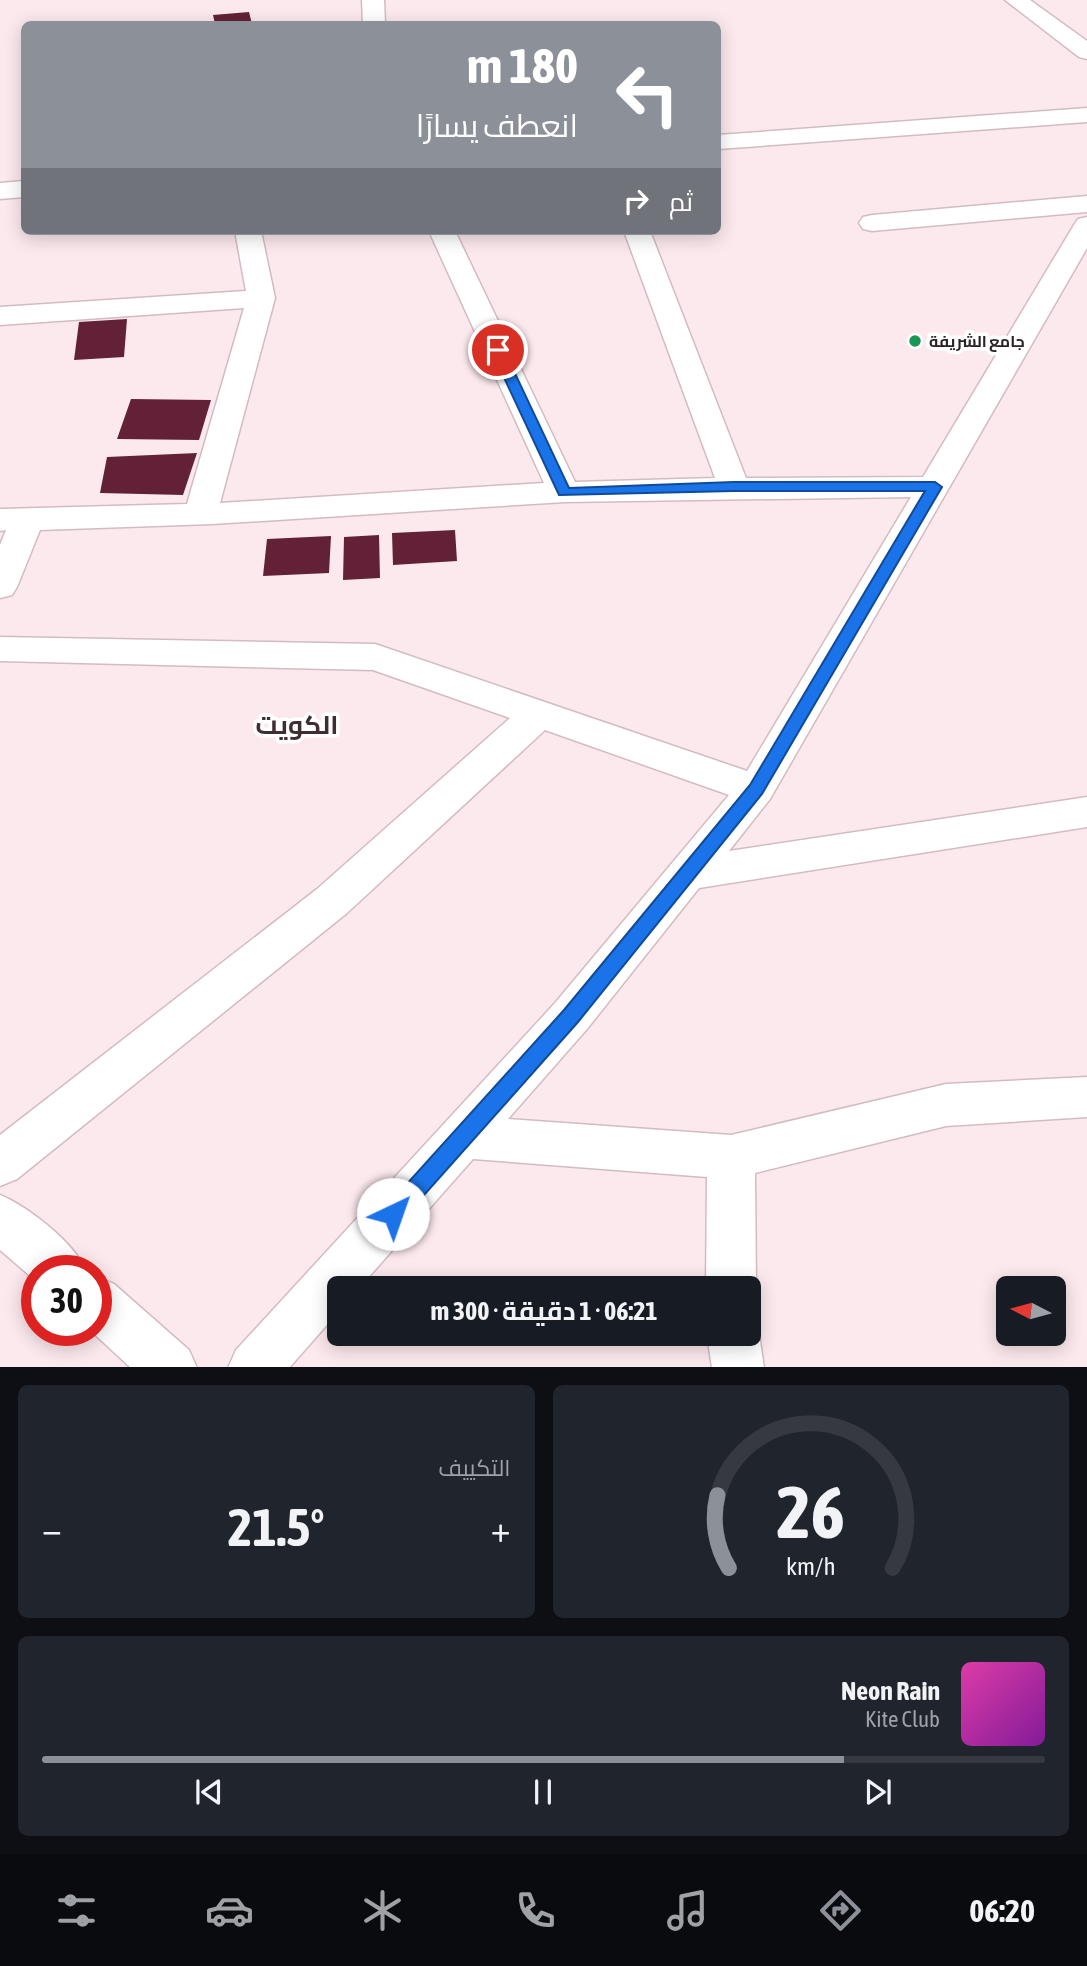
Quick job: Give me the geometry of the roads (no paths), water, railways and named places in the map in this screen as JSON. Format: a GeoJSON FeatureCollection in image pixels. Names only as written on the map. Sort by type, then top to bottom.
{"type":"FeatureCollection","features":[{"type":"Feature","properties":{"kind":"street"},"geometry":{"type":"LineString","coordinates":[[373,0],[374,21]]}},
{"type":"Feature","properties":{"kind":"street"},"geometry":{"type":"LineString","coordinates":[[1016,0],[1087,52]]}},
{"type":"Feature","properties":{"kind":"street"},"geometry":{"type":"LineString","coordinates":[[721,142],[1087,115]]}},
{"type":"Feature","properties":{"kind":"street"},"geometry":{"type":"LineString","coordinates":[[0,191],[21,189]]}},
{"type":"Feature","properties":{"kind":"street"},"geometry":{"type":"LineString","coordinates":[[872,223],[1087,204]]}},
{"type":"Feature","properties":{"kind":"street"},"geometry":{"type":"LineString","coordinates":[[254,1367],[571,1016],[756,789],[1087,225]]}},
{"type":"Feature","properties":{"kind":"street"},"geometry":{"type":"LineString","coordinates":[[201,513],[261,298],[249,235]]}},
{"type":"Feature","properties":{"kind":"street"},"geometry":{"type":"LineString","coordinates":[[444,235],[564,492]]}},
{"type":"Feature","properties":{"kind":"street"},"geometry":{"type":"LineString","coordinates":[[639,235],[734,487]]}},
{"type":"Feature","properties":{"kind":"street"},"geometry":{"type":"LineString","coordinates":[[0,316],[261,298]]}},
{"type":"Feature","properties":{"kind":"street"},"geometry":{"type":"LineString","coordinates":[[0,587],[14,520],[201,513],[564,492],[734,487],[935,487]]}},
{"type":"Feature","properties":{"kind":"street"},"geometry":{"type":"LineString","coordinates":[[0,649],[375,657],[756,789]]}},
{"type":"Feature","properties":{"kind":"street"},"geometry":{"type":"LineString","coordinates":[[0,1164],[332,901],[539,714]]}},
{"type":"Feature","properties":{"kind":"street"},"geometry":{"type":"LineString","coordinates":[[690,873],[1087,812]]}},
{"type":"Feature","properties":{"kind":"street"},"geometry":{"type":"LineString","coordinates":[[463,1137],[731,1157],[946,1105],[1087,1097]]}},
{"type":"Feature","properties":{"kind":"street"},"geometry":{"type":"LineString","coordinates":[[731,1157],[732,1276]]}},
{"type":"Feature","properties":{"kind":"street"},"geometry":{"type":"LineString","coordinates":[[0,1218],[43,1255]]}},
{"type":"Feature","properties":{"kind":"street"},"geometry":{"type":"LineString","coordinates":[[112,1317],[171,1367]]}},
{"type":"Feature","properties":{"kind":"street"},"geometry":{"type":"LineString","coordinates":[[735,1346],[738,1367]]}},
{"type":"Feature","properties":{"kind":"place","name":"جامع الشريفة"},"geometry":{"type":"Point","coordinates":[915,341]}},
{"type":"Feature","properties":{"kind":"district","name":"الكويت"},"geometry":{"type":"Point","coordinates":[297,725]}}]}
